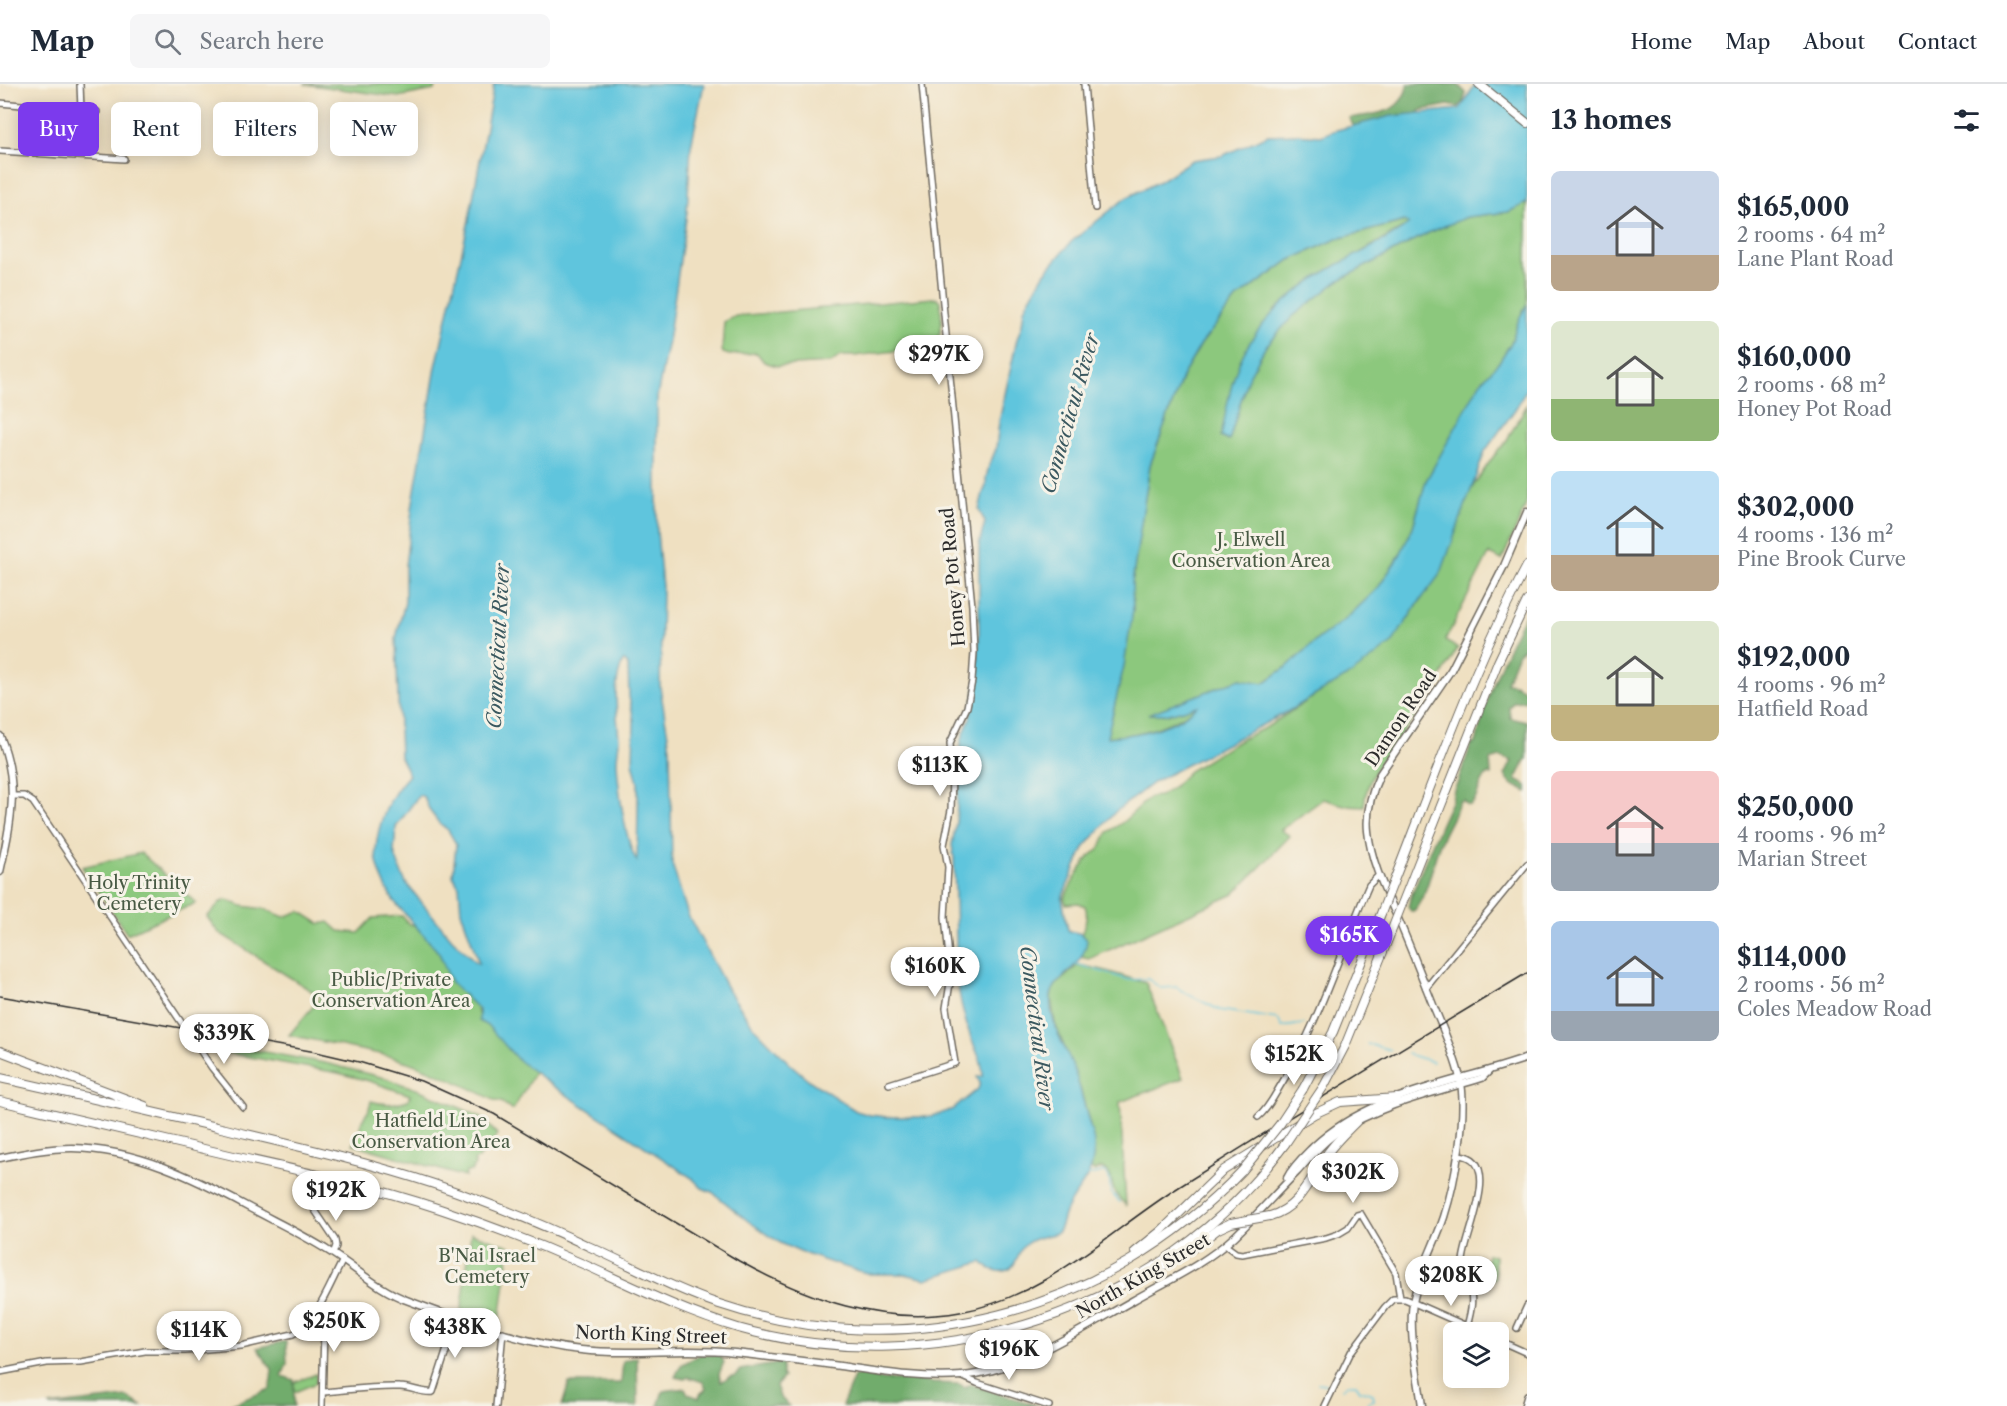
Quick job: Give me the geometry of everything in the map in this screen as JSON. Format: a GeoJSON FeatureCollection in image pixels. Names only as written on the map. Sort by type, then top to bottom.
{"type":"FeatureCollection","features":[{"type":"Feature","properties":{"kind":"highway"},"geometry":{"type":"LineString","coordinates":[[1479,84],[1527,123]]}},
{"type":"Feature","properties":{"kind":"highway"},"geometry":{"type":"LineString","coordinates":[[0,1078],[342,1157],[446,1189],[555,1231],[694,1295],[776,1320],[842,1329],[907,1329],[975,1321],[1040,1302],[1094,1281],[1155,1245],[1195,1216],[1242,1171],[1280,1124],[1303,1089],[1334,1032],[1478,667],[1527,566]]}},
{"type":"Feature","properties":{"kind":"highway"},"geometry":{"type":"LineString","coordinates":[[1117,1288],[1160,1262],[1212,1223],[1253,1184],[1285,1144],[1324,1086],[1345,1046],[1498,662],[1527,601]]}},
{"type":"Feature","properties":{"kind":"highway"},"geometry":{"type":"LineString","coordinates":[[0,1051],[192,1122]]}},
{"type":"Feature","properties":{"kind":"highway"},"geometry":{"type":"LineString","coordinates":[[1040,1302],[1126,1259],[1161,1231],[1224,1170],[1314,1114],[1340,1102],[1397,1098]]}},
{"type":"Feature","properties":{"kind":"highway"},"geometry":{"type":"LineString","coordinates":[[0,1101],[330,1178],[414,1201],[538,1245],[698,1315],[740,1328],[795,1341],[839,1346],[882,1347],[925,1345],[968,1339],[1051,1317],[1084,1304],[1163,1266],[1193,1248],[1218,1229],[1231,1223],[1282,1212],[1296,1202],[1327,1154],[1356,1122]]}},
{"type":"Feature","properties":{"kind":"main road","name":"Damon Road"},"geometry":{"type":"LineString","coordinates":[[1422,1406],[1413,1334],[1413,1303],[1451,1191],[1458,1155],[1462,1101],[1461,1081],[1450,1046],[1372,855],[1368,828],[1370,802],[1377,778],[1449,675],[1501,572],[1527,512]]}},
{"type":"Feature","properties":{"kind":"main road"},"geometry":{"type":"LineString","coordinates":[[0,736],[9,761],[13,796],[12,817],[0,872]]}},
{"type":"Feature","properties":{"kind":"main road"},"geometry":{"type":"LineString","coordinates":[[1461,1081],[1482,1078],[1490,1071],[1527,1058]]}},
{"type":"Feature","properties":{"kind":"main road","name":"North King Street"},"geometry":{"type":"LineString","coordinates":[[1285,1182],[1303,1157],[1332,1131],[1357,1115],[1397,1098],[1461,1081]]}},
{"type":"Feature","properties":{"kind":"main road","name":"North King Street"},"geometry":{"type":"LineString","coordinates":[[0,1158],[70,1148],[104,1151],[147,1161],[189,1176],[333,1254],[392,1294],[457,1318],[558,1347],[585,1351],[710,1350],[896,1374],[927,1377],[961,1376],[985,1372],[1035,1354],[1182,1273],[1225,1245],[1325,1142],[1356,1122],[1384,1109],[1461,1081]]}},
{"type":"Feature","properties":{"kind":"street"},"geometry":{"type":"LineString","coordinates":[[80,84],[81,102]]}},
{"type":"Feature","properties":{"kind":"street","name":"Honey Pot Road"},"geometry":{"type":"LineString","coordinates":[[889,1084],[955,1063],[946,1008],[951,977],[945,917],[948,867],[944,845],[951,810],[950,743],[969,701],[974,652],[972,606],[922,84]]}},
{"type":"Feature","properties":{"kind":"street"},"geometry":{"type":"LineString","coordinates":[[1084,84],[1095,208]]}},
{"type":"Feature","properties":{"kind":"street"},"geometry":{"type":"LineString","coordinates":[[0,103],[18,105]]}},
{"type":"Feature","properties":{"kind":"street"},"geometry":{"type":"LineString","coordinates":[[0,151],[124,159]]}},
{"type":"Feature","properties":{"kind":"street"},"geometry":{"type":"LineString","coordinates":[[13,796],[28,797],[33,802],[212,1068],[243,1107]]}},
{"type":"Feature","properties":{"kind":"street"},"geometry":{"type":"LineString","coordinates":[[1426,988],[1527,864]]}},
{"type":"Feature","properties":{"kind":"street"},"geometry":{"type":"LineString","coordinates":[[1258,1117],[1272,1100],[1301,1050],[1324,999],[1369,885],[1379,875]]}},
{"type":"Feature","properties":{"kind":"street"},"geometry":{"type":"LineString","coordinates":[[1458,1155],[1465,1155],[1471,1159],[1479,1168],[1480,1175],[1479,1198],[1462,1263],[1472,1301],[1468,1322]]}},
{"type":"Feature","properties":{"kind":"street"},"geometry":{"type":"LineString","coordinates":[[304,1194],[334,1240],[336,1246],[333,1254]]}},
{"type":"Feature","properties":{"kind":"street"},"geometry":{"type":"LineString","coordinates":[[1225,1245],[1236,1253],[1246,1254],[1338,1234],[1348,1228],[1357,1215],[1361,1214],[1396,1273],[1400,1298]]}},
{"type":"Feature","properties":{"kind":"street"},"geometry":{"type":"LineString","coordinates":[[0,1372],[146,1351],[185,1351],[241,1346],[293,1334],[301,1330],[312,1317],[343,1260]]}},
{"type":"Feature","properties":{"kind":"street"},"geometry":{"type":"LineString","coordinates":[[1325,1406],[1358,1341],[1393,1299],[1400,1298],[1458,1322]]}},
{"type":"Feature","properties":{"kind":"street"},"geometry":{"type":"LineString","coordinates":[[1517,1328],[1527,1305]]}},
{"type":"Feature","properties":{"kind":"street"},"geometry":{"type":"LineString","coordinates":[[312,1317],[321,1323],[324,1330],[322,1406]]}},
{"type":"Feature","properties":{"kind":"street"},"geometry":{"type":"LineString","coordinates":[[323,1392],[386,1386],[433,1392],[457,1318]]}},
{"type":"Feature","properties":{"kind":"street"},"geometry":{"type":"LineString","coordinates":[[496,1406],[503,1332]]}},
{"type":"Feature","properties":{"kind":"street"},"geometry":{"type":"LineString","coordinates":[[1509,1345],[1527,1353]]}},
{"type":"Feature","properties":{"kind":"street"},"geometry":{"type":"LineString","coordinates":[[961,1376],[1049,1406]]}},
{"type":"Feature","properties":{"kind":"street"},"geometry":{"type":"LineString","coordinates":[[1524,1406],[1527,1396]]}},
{"type":"Feature","properties":{"kind":"green space"},"geometry":{"type":"Polygon","coordinates":[[[304,84],[438,84],[434,90],[398,97],[304,84]]]}},
{"type":"Feature","properties":{"kind":"green space"},"geometry":{"type":"Polygon","coordinates":[[[1408,84],[1457,84],[1466,93],[1463,102],[1458,107],[1448,105],[1422,110],[1413,116],[1354,127],[1349,118],[1393,108],[1405,94],[1408,84]]]}},
{"type":"Feature","properties":{"kind":"green space","name":"J. Elwell Conservation Area"},"geometry":{"type":"Polygon","coordinates":[[[1527,203],[1527,304],[1511,343],[1426,481],[1413,527],[1400,555],[1378,588],[1346,619],[1319,638],[1288,666],[1263,683],[1240,679],[1150,714],[1169,714],[1199,705],[1167,724],[1143,732],[1106,737],[1113,713],[1133,610],[1132,583],[1150,465],[1183,375],[1201,344],[1236,299],[1290,260],[1337,239],[1406,221],[1410,224],[1308,283],[1275,310],[1240,361],[1221,437],[1229,441],[1247,380],[1266,346],[1292,317],[1338,281],[1430,232],[1467,217],[1508,212],[1527,203]]]}},
{"type":"Feature","properties":{"kind":"green space"},"geometry":{"type":"Polygon","coordinates":[[[937,298],[940,301],[940,333],[928,347],[840,356],[831,363],[777,366],[764,362],[757,353],[729,355],[723,353],[722,350],[724,322],[736,316],[937,298]]]}},
{"type":"Feature","properties":{"kind":"green space"},"geometry":{"type":"Polygon","coordinates":[[[1527,405],[1527,501],[1524,510],[1502,560],[1489,554],[1445,641],[1458,648],[1425,704],[1379,764],[1367,791],[1364,806],[1344,805],[1323,799],[1281,830],[1290,836],[1234,894],[1089,959],[1071,955],[1083,930],[1086,912],[1085,906],[1079,903],[1066,904],[1064,898],[1078,873],[1090,856],[1099,849],[1108,832],[1123,822],[1150,797],[1160,796],[1172,788],[1189,771],[1240,740],[1267,727],[1319,693],[1405,619],[1419,603],[1428,586],[1469,492],[1505,443],[1527,405]]]}},
{"type":"Feature","properties":{"kind":"green space"},"geometry":{"type":"Polygon","coordinates":[[[1527,611],[1527,645],[1518,653],[1506,683],[1514,684],[1527,691],[1527,700],[1514,702],[1509,707],[1510,718],[1527,722],[1527,758],[1516,780],[1527,786],[1527,792],[1511,784],[1505,775],[1512,761],[1500,757],[1490,760],[1491,775],[1488,774],[1482,781],[1474,802],[1467,805],[1463,800],[1459,802],[1440,843],[1423,897],[1414,911],[1411,911],[1408,907],[1410,899],[1452,800],[1454,788],[1471,745],[1476,743],[1497,675],[1527,611]]]}},
{"type":"Feature","properties":{"kind":"green space","name":"Holy Trinity Cemetery"},"geometry":{"type":"Polygon","coordinates":[[[141,853],[196,903],[127,934],[82,867],[141,853]]]}},
{"type":"Feature","properties":{"kind":"green space","name":"Public/Private Conservation Area"},"geometry":{"type":"Polygon","coordinates":[[[227,900],[242,906],[265,909],[284,917],[300,911],[320,924],[329,922],[339,931],[359,933],[373,918],[402,916],[409,924],[414,925],[439,946],[472,994],[479,1016],[537,1068],[513,1110],[501,1102],[410,1063],[380,1054],[289,1035],[321,997],[218,932],[207,917],[221,902],[227,900]]]}},
{"type":"Feature","properties":{"kind":"green space"},"geometry":{"type":"Polygon","coordinates":[[[1078,965],[1146,983],[1183,1078],[1120,1102],[1126,1205],[1115,1193],[1106,1170],[1102,1168],[1094,1171],[1089,1167],[1093,1153],[1093,1138],[1081,1091],[1055,1023],[1052,990],[1078,965]]]}},
{"type":"Feature","properties":{"kind":"green space","name":"Hatfield Line Conservation Area"},"geometry":{"type":"Polygon","coordinates":[[[199,1040],[325,1063],[385,1078],[422,1091],[481,1117],[497,1134],[488,1150],[482,1152],[482,1155],[474,1161],[475,1165],[471,1171],[466,1172],[465,1177],[353,1144],[371,1101],[395,1103],[408,1100],[410,1095],[338,1073],[205,1049],[199,1040]]]}},
{"type":"Feature","properties":{"kind":"green space","name":"B'Nai Israel Cemetery"},"geometry":{"type":"Polygon","coordinates":[[[471,1233],[510,1246],[499,1326],[461,1314],[471,1233]]]}},
{"type":"Feature","properties":{"kind":"green space"},"geometry":{"type":"Polygon","coordinates":[[[1487,1254],[1495,1256],[1495,1279],[1488,1280],[1482,1267],[1486,1264],[1487,1254]]]}},
{"type":"Feature","properties":{"kind":"green space"},"geometry":{"type":"Polygon","coordinates":[[[286,1341],[287,1364],[282,1376],[294,1380],[294,1406],[228,1406],[270,1389],[272,1369],[257,1348],[286,1341]]]}},
{"type":"Feature","properties":{"kind":"green space"},"geometry":{"type":"Polygon","coordinates":[[[701,1354],[720,1355],[724,1362],[719,1374],[721,1382],[735,1376],[740,1370],[782,1363],[784,1377],[776,1386],[780,1397],[789,1406],[658,1406],[663,1391],[685,1388],[688,1394],[699,1398],[706,1389],[703,1382],[688,1377],[685,1379],[675,1377],[681,1365],[701,1354]]]}},
{"type":"Feature","properties":{"kind":"green space"},"geometry":{"type":"Polygon","coordinates":[[[637,1357],[638,1406],[562,1406],[569,1383],[621,1383],[623,1361],[637,1357]]]}},
{"type":"Feature","properties":{"kind":"green space"},"geometry":{"type":"Polygon","coordinates":[[[316,1374],[316,1383],[262,1406],[274,1390],[316,1374]]]}},
{"type":"Feature","properties":{"kind":"green space"},"geometry":{"type":"Polygon","coordinates":[[[860,1374],[884,1380],[907,1379],[959,1384],[965,1387],[970,1384],[1038,1406],[842,1406],[854,1377],[860,1374]]]}},
{"type":"Feature","properties":{"kind":"green space"},"geometry":{"type":"Polygon","coordinates":[[[127,1397],[142,1406],[49,1406],[127,1397]]]}},
{"type":"Feature","properties":{"kind":"water","name":"Connecticut River"},"geometry":{"type":"Polygon","coordinates":[[[494,84],[704,84],[691,146],[687,212],[669,335],[657,397],[657,532],[662,587],[660,687],[670,748],[672,864],[688,915],[728,990],[754,1027],[789,1063],[810,1081],[856,1111],[887,1117],[926,1117],[953,1109],[978,1089],[980,1083],[977,1077],[983,1076],[960,1000],[957,978],[952,845],[956,822],[961,741],[970,718],[976,684],[979,641],[979,545],[985,522],[979,510],[989,466],[996,449],[999,422],[1024,309],[1044,274],[1071,242],[1126,198],[1158,182],[1192,160],[1222,156],[1268,135],[1321,136],[1391,116],[1459,109],[1476,84],[1527,84],[1527,203],[1508,212],[1467,217],[1430,232],[1338,281],[1292,317],[1266,346],[1247,380],[1229,441],[1221,437],[1234,379],[1240,361],[1258,331],[1281,306],[1308,283],[1384,241],[1409,224],[1405,221],[1337,239],[1290,260],[1236,299],[1201,344],[1183,375],[1150,465],[1132,583],[1133,610],[1124,666],[1107,737],[1143,732],[1167,725],[1188,714],[1197,706],[1169,714],[1148,714],[1240,679],[1264,683],[1346,619],[1378,588],[1400,555],[1413,527],[1426,481],[1480,383],[1499,362],[1511,343],[1527,304],[1527,388],[1516,408],[1485,451],[1441,573],[1392,643],[1353,673],[1287,712],[1154,782],[1115,812],[1084,848],[1062,898],[1068,930],[1080,933],[1087,940],[1085,950],[1081,958],[1053,989],[1051,1011],[1075,1072],[1092,1132],[1093,1160],[1089,1173],[1067,1208],[1057,1233],[1037,1238],[1026,1244],[1009,1269],[993,1270],[982,1262],[926,1279],[905,1274],[870,1274],[782,1244],[748,1221],[712,1192],[702,1188],[692,1178],[553,1086],[518,1060],[489,1027],[479,1021],[479,1010],[451,982],[439,953],[393,900],[387,889],[376,857],[379,830],[390,800],[409,775],[400,757],[396,638],[405,602],[405,566],[413,502],[436,367],[469,220],[494,84]],[[623,661],[616,690],[619,739],[617,759],[626,828],[637,861],[638,783],[633,762],[634,721],[629,697],[628,665],[623,661]],[[419,795],[396,827],[394,852],[401,872],[406,883],[452,939],[479,963],[461,911],[459,886],[453,876],[456,844],[448,830],[430,811],[424,797],[419,795]]]}},
{"type":"Feature","properties":{"kind":"waterway"},"geometry":{"type":"LineString","coordinates":[[1076,964],[1129,980],[1148,979],[1161,988],[1177,987],[1219,1010],[1278,1019],[1282,1027],[1304,1024]]}},
{"type":"Feature","properties":{"kind":"waterway"},"geometry":{"type":"LineString","coordinates":[[1367,1044],[1391,1050]]}},
{"type":"Feature","properties":{"kind":"waterway"},"geometry":{"type":"LineString","coordinates":[[1407,1054],[1433,1062]]}},
{"type":"Feature","properties":{"kind":"waterway"},"geometry":{"type":"LineString","coordinates":[[1087,1175],[1104,1172],[1109,1177],[1111,1193],[1120,1202]]}},
{"type":"Feature","properties":{"kind":"waterway"},"geometry":{"type":"LineString","coordinates":[[1318,1383],[1327,1384]]}},
{"type":"Feature","properties":{"kind":"waterway"},"geometry":{"type":"LineString","coordinates":[[1342,1389],[1349,1384],[1356,1384],[1360,1390],[1373,1394],[1374,1400],[1368,1402],[1369,1406]]}},
{"type":"Feature","properties":{"kind":"railway"},"geometry":{"type":"LineString","coordinates":[[0,996],[316,1052],[359,1062],[421,1081],[494,1114],[739,1261],[791,1287],[818,1298],[874,1312],[931,1315],[960,1312],[991,1304],[1048,1278],[1179,1187],[1527,973]]}}]}
